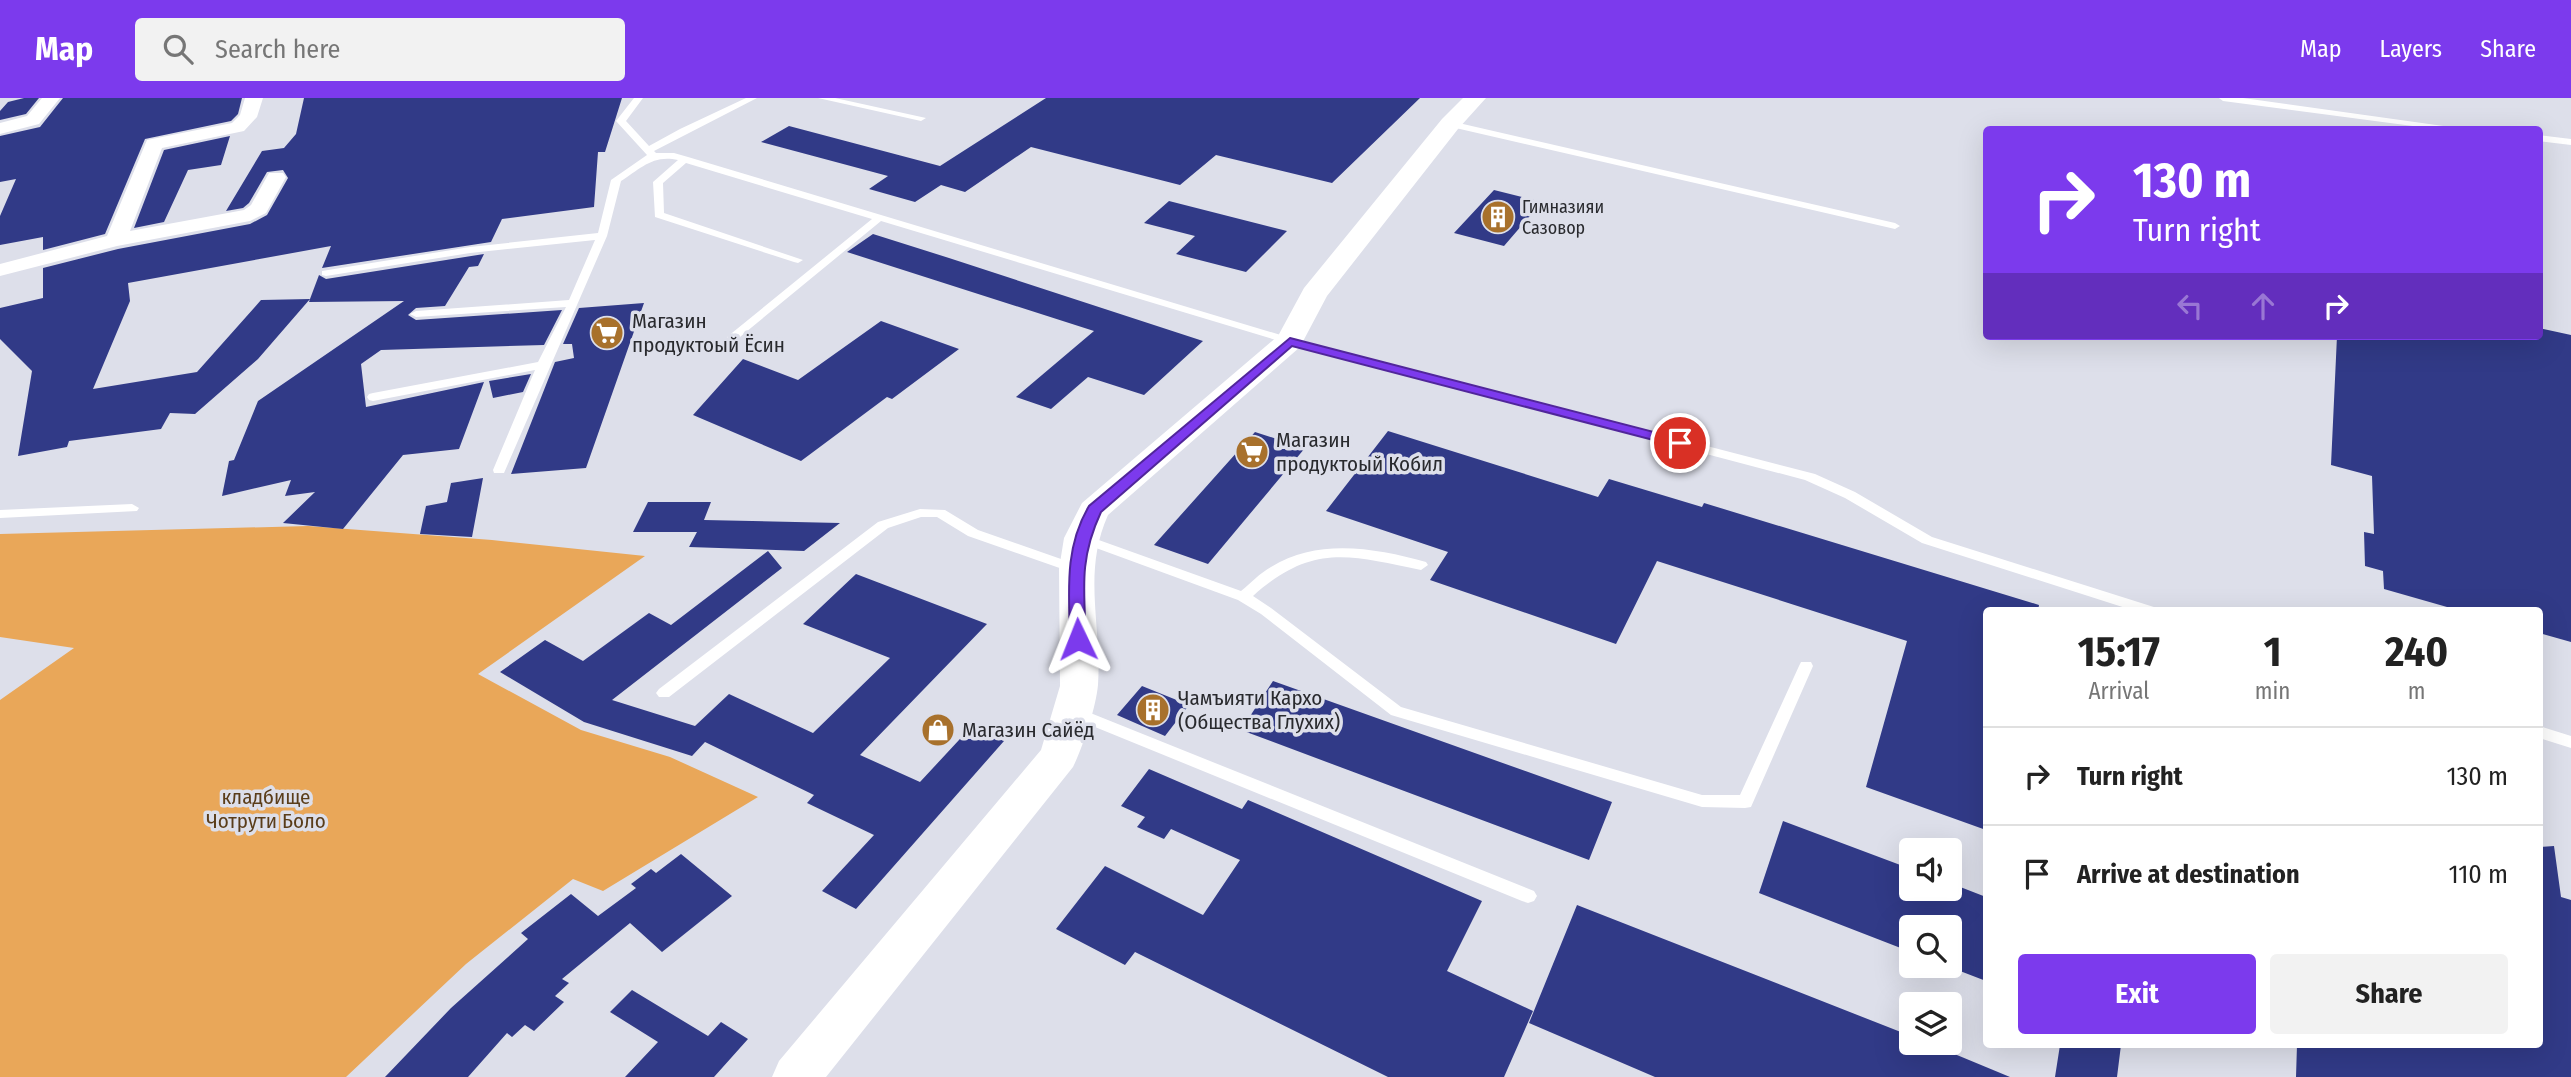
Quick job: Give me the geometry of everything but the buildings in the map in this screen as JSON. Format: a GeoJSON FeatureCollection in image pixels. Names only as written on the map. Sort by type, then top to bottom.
{"type":"FeatureCollection","features":[{"type":"Feature","properties":{"kind":"street"},"geometry":{"type":"LineString","coordinates":[[0,129],[33,120],[51,98]]}},
{"type":"Feature","properties":{"kind":"street"},"geometry":{"type":"LineString","coordinates":[[116,240],[154,144],[238,127],[248,117],[254,98]]}},
{"type":"Feature","properties":{"kind":"street"},"geometry":{"type":"LineString","coordinates":[[796,1077],[1059,756],[1079,686],[1078,553],[1094,510],[1290,341],[1314,294],[1450,124],[1475,98]]}},
{"type":"Feature","properties":{"kind":"street"},"geometry":{"type":"LineString","coordinates":[[0,270],[116,240],[250,215],[259,209],[276,177]]}},
{"type":"Feature","properties":{"kind":"lane"},"geometry":{"type":"LineString","coordinates":[[639,98],[621,121],[651,153],[685,159],[1290,341],[1810,477],[1850,495],[1927,540],[2139,607]]}},
{"type":"Feature","properties":{"kind":"lane"},"geometry":{"type":"LineString","coordinates":[[499,470],[602,236],[616,180],[683,131],[753,98]]}},
{"type":"Feature","properties":{"kind":"lane"},"geometry":{"type":"LineString","coordinates":[[822,98],[921,118]]}},
{"type":"Feature","properties":{"kind":"lane"},"geometry":{"type":"LineString","coordinates":[[2223,98],[2437,126]]}},
{"type":"Feature","properties":{"kind":"lane"},"geometry":{"type":"LineString","coordinates":[[1450,124],[1895,226]]}},
{"type":"Feature","properties":{"kind":"lane"},"geometry":{"type":"LineString","coordinates":[[2543,138],[2571,142]]}},
{"type":"Feature","properties":{"kind":"lane"},"geometry":{"type":"LineString","coordinates":[[685,159],[658,182],[659,215],[798,260]]}},
{"type":"Feature","properties":{"kind":"lane"},"geometry":{"type":"LineString","coordinates":[[731,339],[880,217]]}},
{"type":"Feature","properties":{"kind":"lane"},"geometry":{"type":"LineString","coordinates":[[326,273],[470,250],[602,236]]}},
{"type":"Feature","properties":{"kind":"lane"},"geometry":{"type":"LineString","coordinates":[[416,314],[573,303]]}},
{"type":"Feature","properties":{"kind":"lane"},"geometry":{"type":"LineString","coordinates":[[373,397],[543,365]]}},
{"type":"Feature","properties":{"kind":"lane"},"geometry":{"type":"LineString","coordinates":[[0,513],[132,508]]}},
{"type":"Feature","properties":{"kind":"lane"},"geometry":{"type":"LineString","coordinates":[[664,693],[883,525],[920,513],[940,513],[973,533],[1078,553],[1243,597],[1266,611],[1396,711],[1702,801],[1745,802],[1807,666]]}},
{"type":"Feature","properties":{"kind":"lane"},"geometry":{"type":"LineString","coordinates":[[1243,597],[1276,569],[1307,555],[1345,550],[1421,565]]}},
{"type":"Feature","properties":{"kind":"lane"},"geometry":{"type":"LineString","coordinates":[[1072,712],[1528,896]]}},
{"type":"Feature","properties":{"kind":"lane"},"geometry":{"type":"LineString","coordinates":[[2543,733],[2571,742]]}},
{"type":"Feature","properties":{"kind":"green space","name":"кладбище Чотрути Боло"},"geometry":{"type":"Polygon","coordinates":[[[308,526],[492,540],[645,556],[478,674],[581,730],[670,757],[758,797],[603,891],[573,879],[466,964],[346,1077],[0,1077],[0,700],[74,648],[0,637],[0,534],[308,526]]]}},
{"type":"Feature","properties":{"kind":"place","name":"Гимназияи Сазовор"},"geometry":{"type":"Point","coordinates":[1498,217]}},
{"type":"Feature","properties":{"kind":"place","name":"Магазин продуктоый Ёсин"},"geometry":{"type":"Point","coordinates":[607,333]}},
{"type":"Feature","properties":{"kind":"place","name":"Магазин продуктоый Кобил"},"geometry":{"type":"Point","coordinates":[1252,452]}},
{"type":"Feature","properties":{"kind":"place","name":"Чамъияти Кархо (Общества Глухих)"},"geometry":{"type":"Point","coordinates":[1153,710]}},
{"type":"Feature","properties":{"kind":"place","name":"Магазин Сайёд"},"geometry":{"type":"Point","coordinates":[938,730]}},
{"type":"Feature","properties":{"kind":"route"},"geometry":{"type":"LineString","coordinates":[[1078,639],[1076,569],[1081,538],[1094,510],[1290,341],[1680,443]]}}]}
